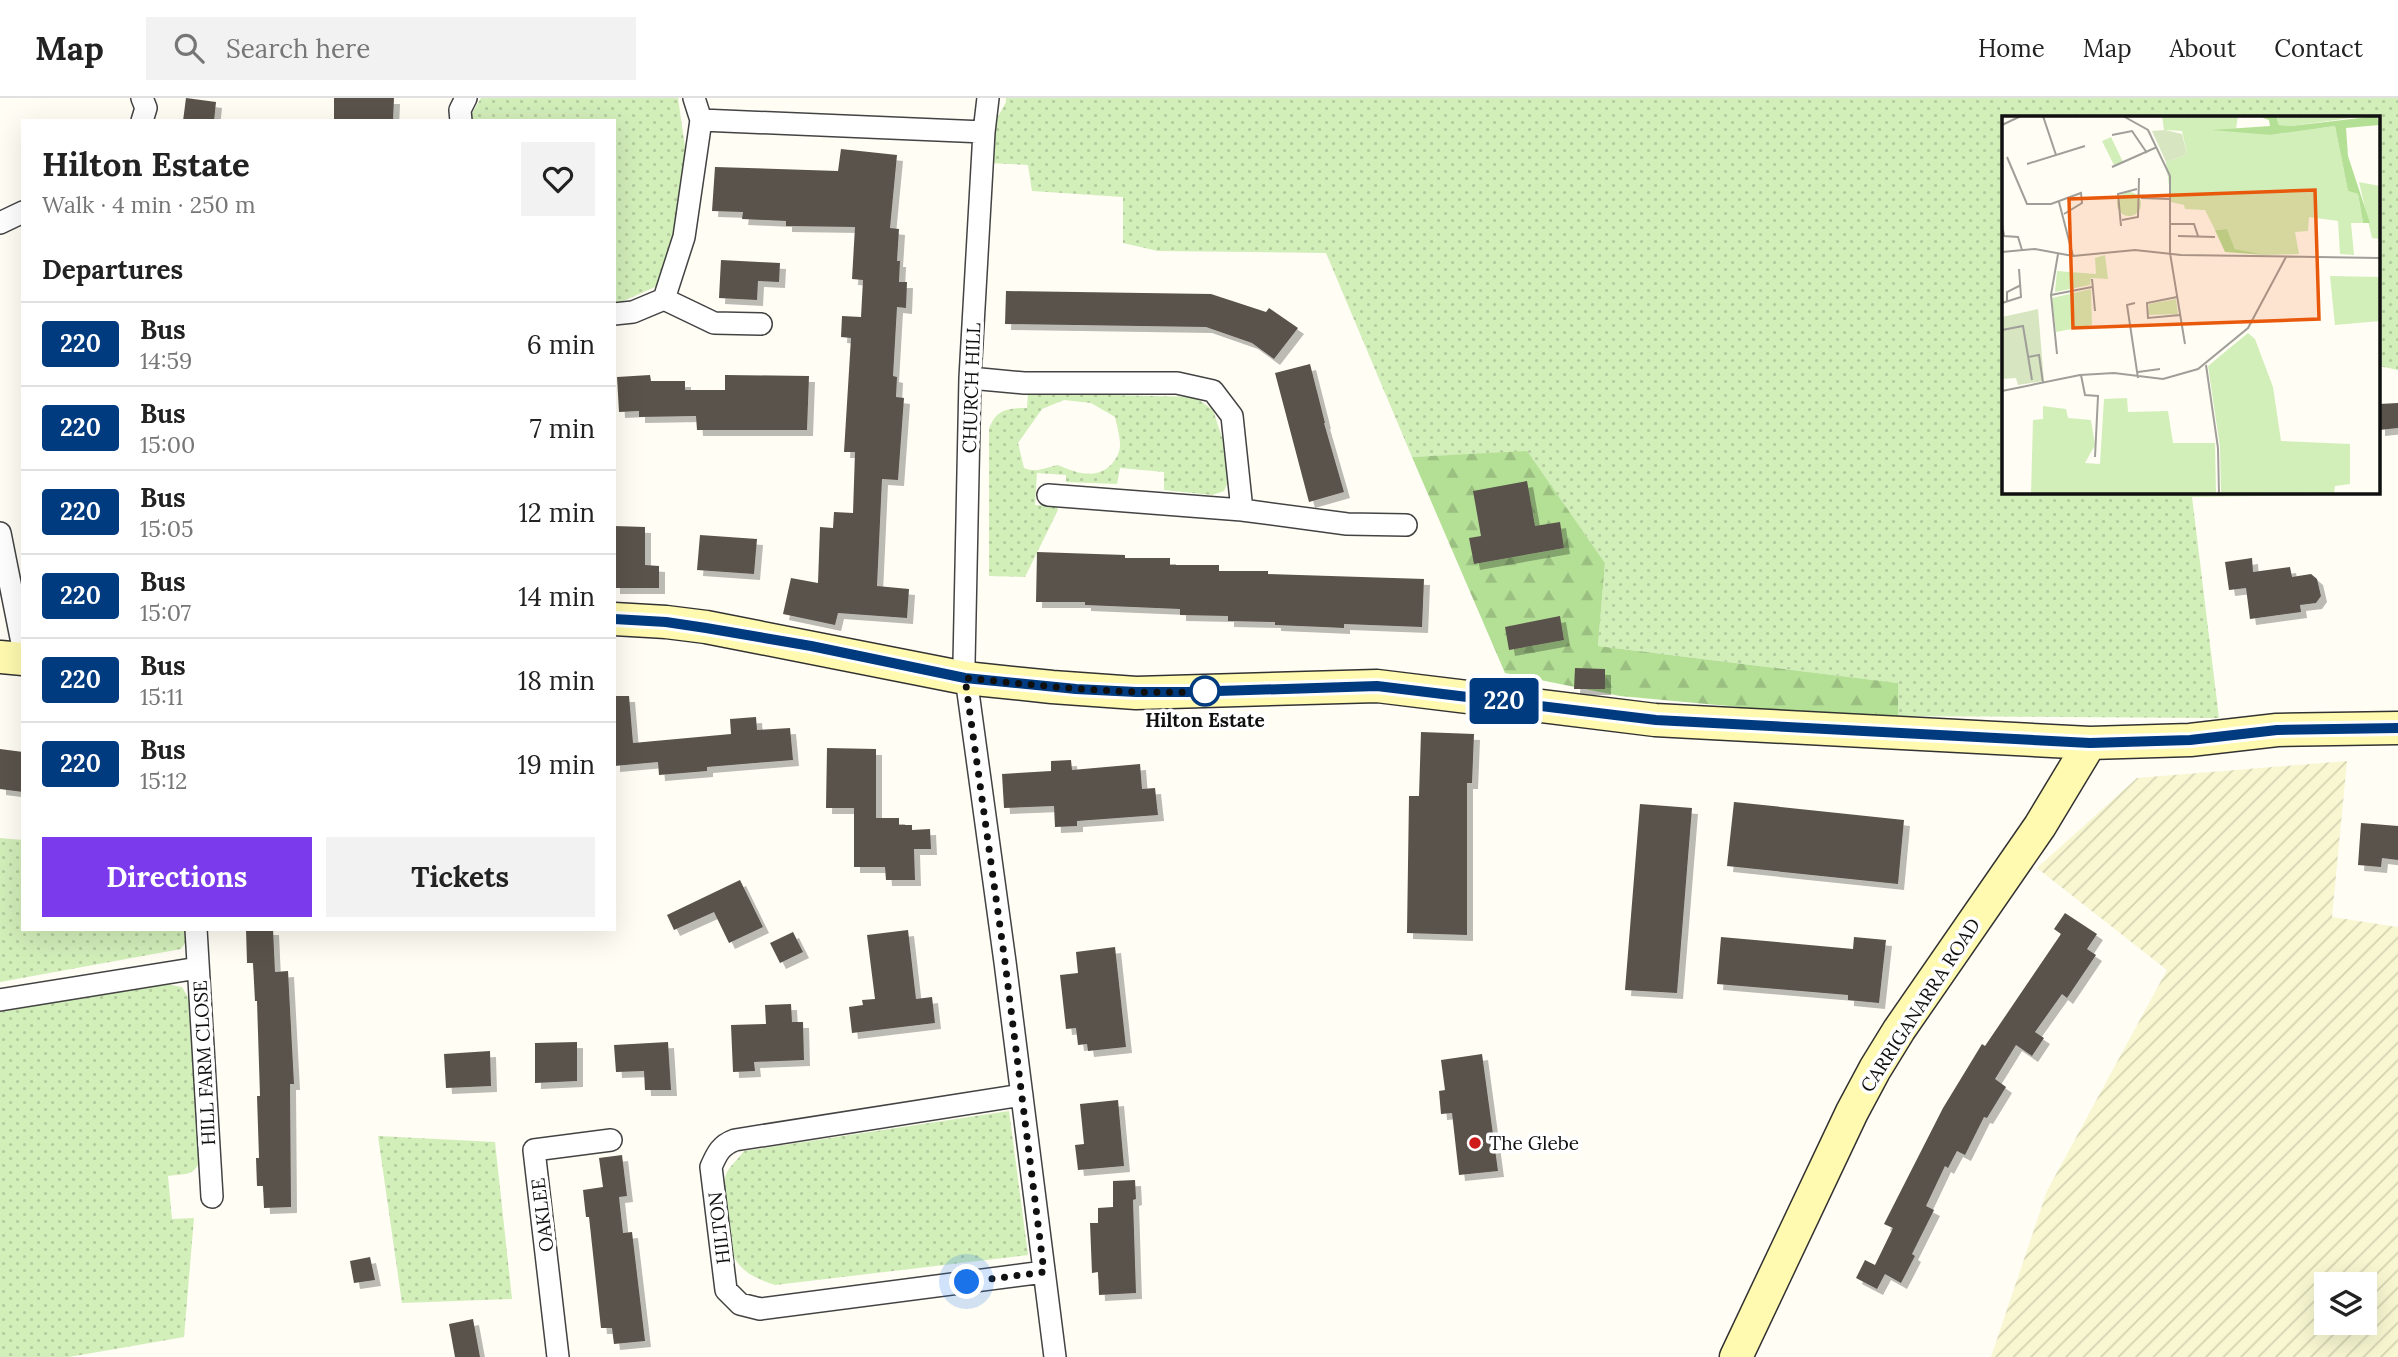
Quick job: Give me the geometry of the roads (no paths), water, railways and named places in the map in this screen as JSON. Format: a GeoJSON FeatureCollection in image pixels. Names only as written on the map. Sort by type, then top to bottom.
{"type":"FeatureCollection","features":[{"type":"Feature","properties":{"kind":"main road"},"geometry":{"type":"LineString","coordinates":[[616,619],[706,628],[811,646],[965,678],[1052,687],[1136,692],[1377,686],[1656,720],[2090,743],[2190,740],[2277,730],[2398,728]]}},
{"type":"Feature","properties":{"kind":"main road"},"geometry":{"type":"LineString","coordinates":[[0,657],[21,659]]}},
{"type":"Feature","properties":{"kind":"main road","name":"CARRIGANARRA ROAD"},"geometry":{"type":"LineString","coordinates":[[1736,1357],[1845,1126],[1875,1069],[2040,826],[2090,743]]}},
{"type":"Feature","properties":{"kind":"street"},"geometry":{"type":"LineString","coordinates":[[142,98],[146,108],[143,119]]}},
{"type":"Feature","properties":{"kind":"street"},"geometry":{"type":"LineString","coordinates":[[461,119],[460,110],[466,98]]}},
{"type":"Feature","properties":{"kind":"street"},"geometry":{"type":"LineString","coordinates":[[664,299],[684,237],[701,120],[694,98]]}},
{"type":"Feature","properties":{"kind":"street","name":"CHURCH HILL"},"geometry":{"type":"LineString","coordinates":[[965,678],[970,378],[988,98]]}},
{"type":"Feature","properties":{"kind":"street"},"geometry":{"type":"LineString","coordinates":[[701,120],[984,132]]}},
{"type":"Feature","properties":{"kind":"street"},"geometry":{"type":"LineString","coordinates":[[0,223],[21,213]]}},
{"type":"Feature","properties":{"kind":"street"},"geometry":{"type":"LineString","coordinates":[[616,314],[633,312],[664,299],[714,323],[761,324]]}},
{"type":"Feature","properties":{"kind":"street"},"geometry":{"type":"LineString","coordinates":[[970,378],[1024,383],[1177,383],[1213,390],[1232,416],[1242,510]]}},
{"type":"Feature","properties":{"kind":"street"},"geometry":{"type":"LineString","coordinates":[[1048,495],[1242,510],[1347,524],[1406,525]]}},
{"type":"Feature","properties":{"kind":"street"},"geometry":{"type":"LineString","coordinates":[[0,533],[21,638]]}},
{"type":"Feature","properties":{"kind":"street"},"geometry":{"type":"LineString","coordinates":[[965,678],[1055,1357]]}},
{"type":"Feature","properties":{"kind":"street","name":"HILL FARM CLOSE"},"geometry":{"type":"LineString","coordinates":[[196,931],[212,1197]]}},
{"type":"Feature","properties":{"kind":"street"},"geometry":{"type":"LineString","coordinates":[[0,1000],[198,968]]}},
{"type":"Feature","properties":{"kind":"street","name":"HILTON"},"geometry":{"type":"LineString","coordinates":[[1022,1095],[735,1140],[724,1144],[711,1167],[726,1290],[740,1304],[760,1309],[1044,1272]]}},
{"type":"Feature","properties":{"kind":"street","name":"OAKLEE"},"geometry":{"type":"LineString","coordinates":[[558,1357],[534,1150],[611,1140]]}},
{"type":"Feature","properties":{"kind":"place","name":"Hilton Estate"},"geometry":{"type":"Point","coordinates":[1205,691]}},
{"type":"Feature","properties":{"kind":"place","name":"The Glebe"},"geometry":{"type":"Point","coordinates":[1475,1143]}}]}
